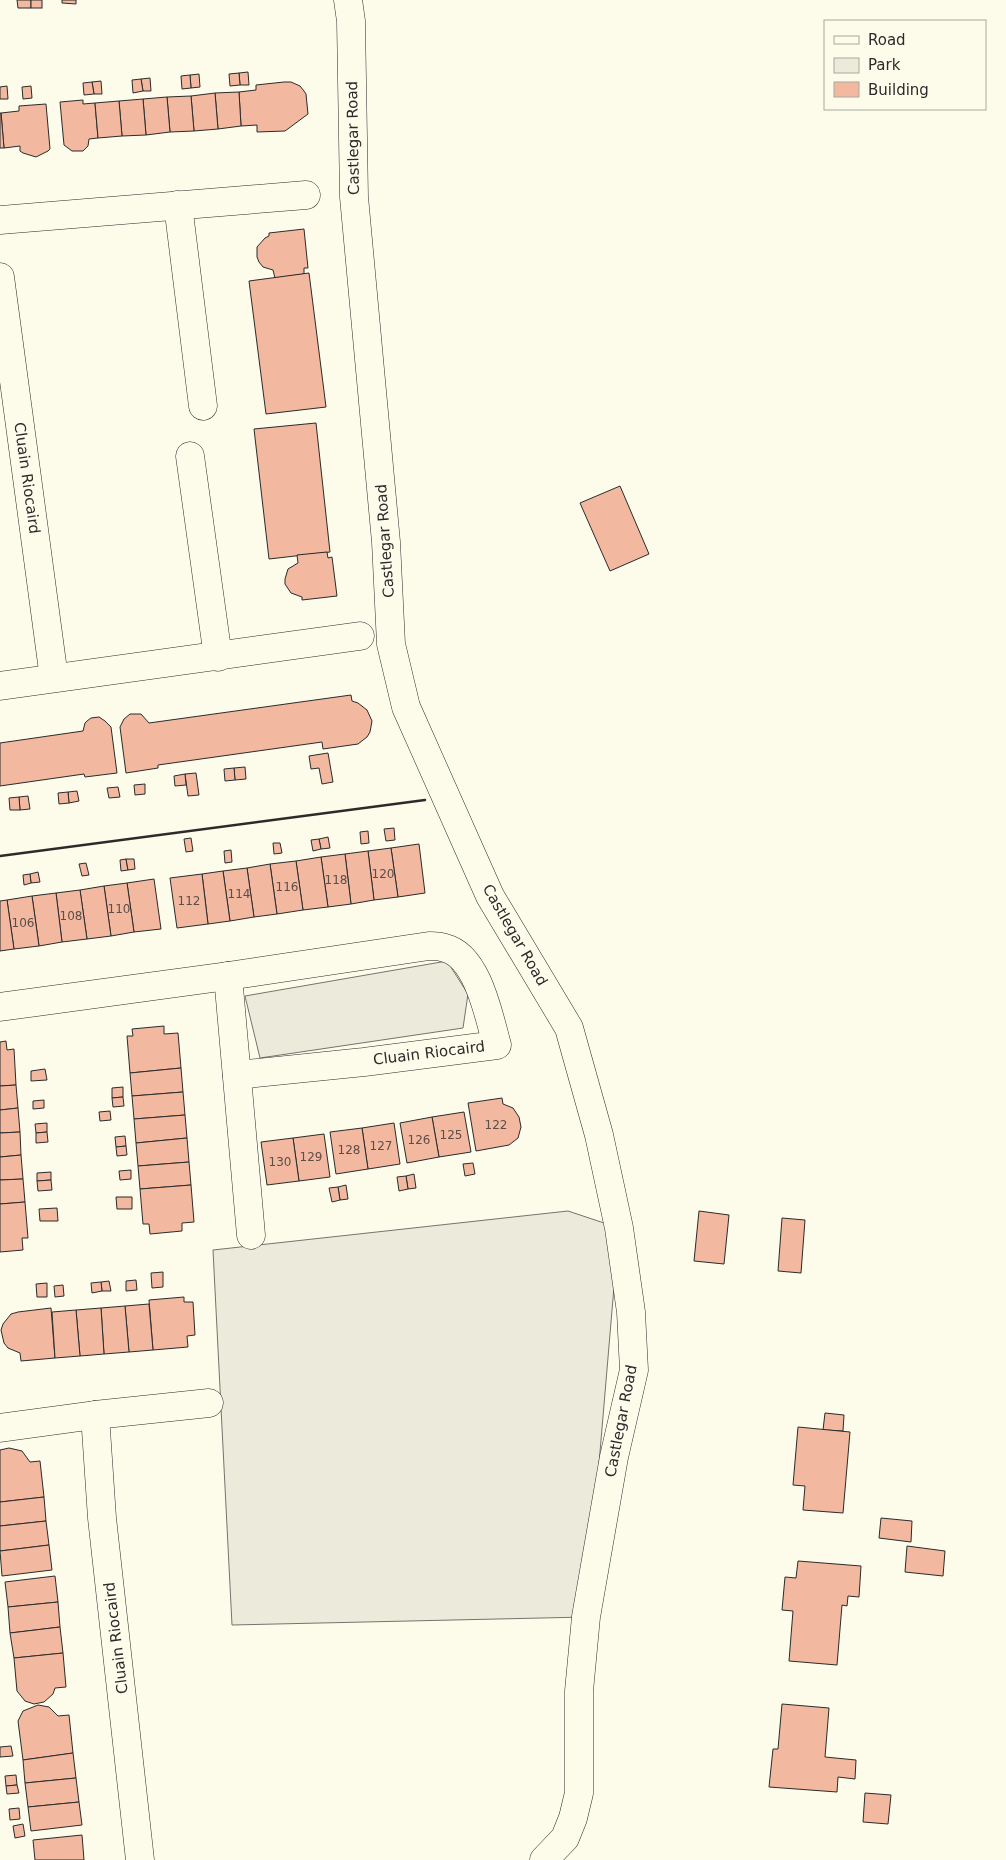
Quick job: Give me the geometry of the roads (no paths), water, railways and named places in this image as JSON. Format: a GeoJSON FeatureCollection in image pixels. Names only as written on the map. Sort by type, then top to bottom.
{"type":"FeatureCollection","features":[{"type":"Feature","properties":{"kind":"street","name":"Castlegar Road"},"geometry":{"type":"LineString","coordinates":[[348,0],[351,21],[354,197],[384,523],[391,644],[406,707],[490,896],[569,1028],[599,1136],[619,1228],[631,1312],[634,1370],[614,1457],[586,1617],[579,1691],[578,1793],[573,1818],[565,1838],[544,1860]]}},
{"type":"Feature","properties":{"kind":"street"},"geometry":{"type":"LineString","coordinates":[[0,220],[306,195]]}},
{"type":"Feature","properties":{"kind":"street"},"geometry":{"type":"LineString","coordinates":[[178,205],[203,406]]}},
{"type":"Feature","properties":{"kind":"street","name":"Cluain Riocaird"},"geometry":{"type":"LineString","coordinates":[[0,277],[54,678]]}},
{"type":"Feature","properties":{"kind":"street"},"geometry":{"type":"LineString","coordinates":[[190,456],[218,657]]}},
{"type":"Feature","properties":{"kind":"street"},"geometry":{"type":"LineString","coordinates":[[0,686],[360,636]]}},
{"type":"Feature","properties":{"kind":"street","name":"Cluain Riocaird"},"geometry":{"type":"LineString","coordinates":[[0,1006],[228,976],[429,946],[446,948],[461,957],[478,982],[498,1044],[364,1062],[237,1075]]}},
{"type":"Feature","properties":{"kind":"street"},"geometry":{"type":"LineString","coordinates":[[228,976],[251,1235]]}},
{"type":"Feature","properties":{"kind":"street"},"geometry":{"type":"LineString","coordinates":[[0,1425],[209,1403]]}},
{"type":"Feature","properties":{"kind":"street","name":"Cluain Riocaird"},"geometry":{"type":"LineString","coordinates":[[95,1415],[102,1518],[140,1860]]}}]}
